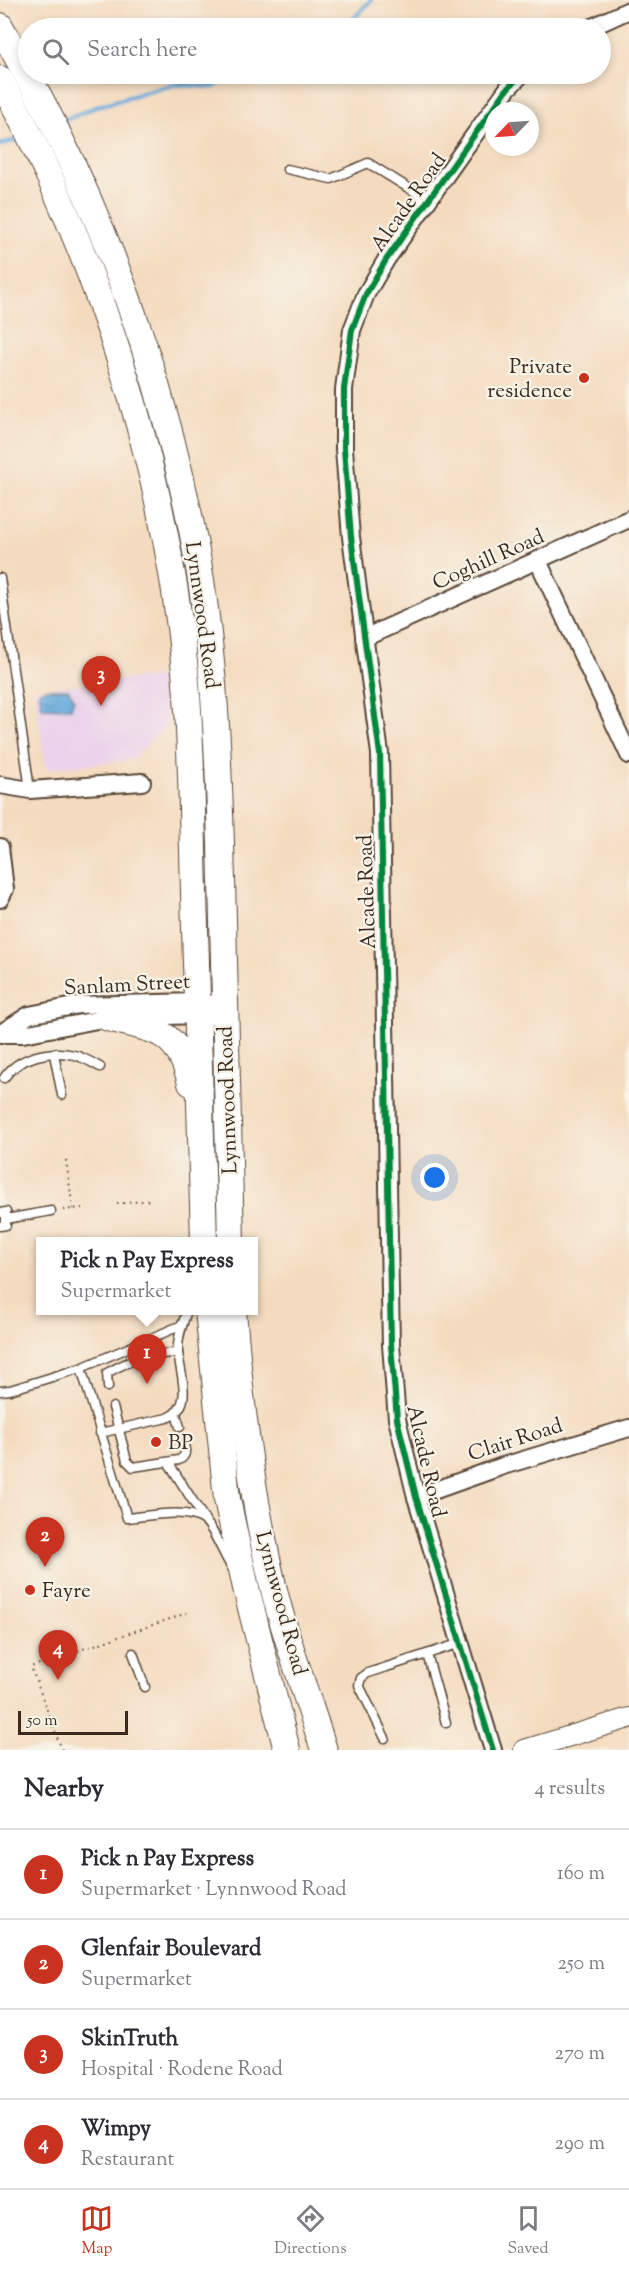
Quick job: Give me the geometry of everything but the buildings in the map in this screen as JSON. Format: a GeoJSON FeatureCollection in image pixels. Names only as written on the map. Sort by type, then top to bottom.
{"type":"FeatureCollection","features":[{"type":"Feature","properties":{"kind":"main road","name":"Lynnwood Road"},"geometry":{"type":"LineString","coordinates":[[0,26],[18,59]]}},
{"type":"Feature","properties":{"kind":"main road","name":"Lynnwood Road"},"geometry":{"type":"LineString","coordinates":[[0,79],[17,109],[65,213],[100,303],[132,402],[153,480],[171,572],[185,671],[191,797],[204,1237]]}},
{"type":"Feature","properties":{"kind":"main road","name":"Lynnwood Road"},"geometry":{"type":"LineString","coordinates":[[32,84],[57,132],[111,255],[158,395],[180,475],[198,562],[212,667],[219,780],[231,1237]]}},
{"type":"Feature","properties":{"kind":"main road"},"geometry":{"type":"LineString","coordinates":[[108,1018],[152,1029],[171,1041],[180,1050],[199,1118]]}},
{"type":"Feature","properties":{"kind":"main road","name":"Lynnwood Road"},"geometry":{"type":"LineString","coordinates":[[208,1315],[227,1498],[246,1588],[287,1750]]}},
{"type":"Feature","properties":{"kind":"main road","name":"Lynnwood Road"},"geometry":{"type":"LineString","coordinates":[[233,1315],[242,1405],[259,1513],[275,1594],[324,1750]]}},
{"type":"Feature","properties":{"kind":"street"},"geometry":{"type":"LineString","coordinates":[[611,18],[629,10]]}},
{"type":"Feature","properties":{"kind":"street","name":"Alcade Road"},"geometry":{"type":"LineString","coordinates":[[493,1750],[416,1497],[397,1419],[391,1345],[380,754],[351,537],[344,448],[344,389],[352,330],[366,294],[386,260],[512,84]]}},
{"type":"Feature","properties":{"kind":"street","name":"Coghill Road"},"geometry":{"type":"LineString","coordinates":[[364,638],[629,519]]}},
{"type":"Feature","properties":{"kind":"street"},"geometry":{"type":"LineString","coordinates":[[538,561],[629,755]]}},
{"type":"Feature","properties":{"kind":"street"},"geometry":{"type":"LineString","coordinates":[[1,789],[30,790],[142,782]]}},
{"type":"Feature","properties":{"kind":"street"},"geometry":{"type":"LineString","coordinates":[[0,847],[5,890],[0,900]]}},
{"type":"Feature","properties":{"kind":"street","name":"Sanlam Street"},"geometry":{"type":"LineString","coordinates":[[1,1033],[29,1015],[79,1005],[225,1012]]}},
{"type":"Feature","properties":{"kind":"street","name":"Sanlam Street"},"geometry":{"type":"LineString","coordinates":[[1,1033],[23,1034],[108,1018],[197,1009]]}},
{"type":"Feature","properties":{"kind":"street","name":"Clair Road"},"geometry":{"type":"LineString","coordinates":[[416,1497],[524,1459],[629,1428]]}},
{"type":"Feature","properties":{"kind":"street"},"geometry":{"type":"LineString","coordinates":[[524,1750],[629,1718]]}},
{"type":"Feature","properties":{"kind":"lane"},"geometry":{"type":"LineString","coordinates":[[287,169],[331,179],[368,163],[428,200]]}},
{"type":"Feature","properties":{"kind":"lane"},"geometry":{"type":"LineString","coordinates":[[0,578],[30,790]]}},
{"type":"Feature","properties":{"kind":"lane"},"geometry":{"type":"LineString","coordinates":[[54,1054],[62,1095]]}},
{"type":"Feature","properties":{"kind":"lane"},"geometry":{"type":"LineString","coordinates":[[4,1078],[10,1069],[20,1062],[54,1054],[84,1058],[100,1067]]}},
{"type":"Feature","properties":{"kind":"lane"},"geometry":{"type":"LineString","coordinates":[[4,1219],[51,1211]]}},
{"type":"Feature","properties":{"kind":"lane"},"geometry":{"type":"LineString","coordinates":[[100,1433],[176,1414],[182,1408],[184,1383],[178,1353],[178,1338],[186,1315]]}},
{"type":"Feature","properties":{"kind":"lane"},"geometry":{"type":"LineString","coordinates":[[0,1391],[81,1368],[182,1325]]}},
{"type":"Feature","properties":{"kind":"lane"},"geometry":{"type":"LineString","coordinates":[[108,1387],[107,1373],[125,1362],[151,1354],[178,1353]]}},
{"type":"Feature","properties":{"kind":"lane"},"geometry":{"type":"LineString","coordinates":[[81,1368],[128,1518],[184,1514],[197,1516],[207,1523]]}},
{"type":"Feature","properties":{"kind":"lane"},"geometry":{"type":"LineString","coordinates":[[113,1407],[127,1461],[133,1467],[183,1458],[186,1453],[184,1445]]}},
{"type":"Feature","properties":{"kind":"lane"},"geometry":{"type":"LineString","coordinates":[[176,1414],[180,1427]]}},
{"type":"Feature","properties":{"kind":"lane"},"geometry":{"type":"LineString","coordinates":[[168,1462],[246,1588]]}},
{"type":"Feature","properties":{"kind":"lane"},"geometry":{"type":"LineString","coordinates":[[385,1738],[359,1685],[362,1678],[368,1673],[460,1643]]}},
{"type":"Feature","properties":{"kind":"lane"},"geometry":{"type":"LineString","coordinates":[[133,1653],[145,1687]]}},
{"type":"Feature","properties":{"kind":"lane"},"geometry":{"type":"LineString","coordinates":[[427,1654],[446,1723]]}},
{"type":"Feature","properties":{"kind":"path"},"geometry":{"type":"LineString","coordinates":[[66,1160],[73,1209]]}},
{"type":"Feature","properties":{"kind":"path"},"geometry":{"type":"LineString","coordinates":[[117,1204],[150,1200]]}},
{"type":"Feature","properties":{"kind":"path"},"geometry":{"type":"LineString","coordinates":[[51,1211],[82,1208]]}},
{"type":"Feature","properties":{"kind":"path"},"geometry":{"type":"LineString","coordinates":[[62,1750],[31,1667],[190,1612]]}},
{"type":"Feature","properties":{"kind":"shaded area"},"geometry":{"type":"Polygon","coordinates":[[[161,676],[167,724],[132,760],[46,769],[34,689],[161,676]]]}},
{"type":"Feature","properties":{"kind":"water"},"geometry":{"type":"Polygon","coordinates":[[[45,689],[68,689],[74,698],[71,708],[42,707],[39,692],[45,689]]]}},
{"type":"Feature","properties":{"kind":"waterway"},"geometry":{"type":"LineString","coordinates":[[354,18],[371,0]]}},
{"type":"Feature","properties":{"kind":"waterway"},"geometry":{"type":"LineString","coordinates":[[60,122],[98,106],[175,84]]}},
{"type":"Feature","properties":{"kind":"waterway"},"geometry":{"type":"LineString","coordinates":[[175,84],[214,87],[218,84]]}},
{"type":"Feature","properties":{"kind":"waterway"},"geometry":{"type":"LineString","coordinates":[[0,145],[22,138]]}},
{"type":"Feature","properties":{"kind":"cycle path"},"geometry":{"type":"LineString","coordinates":[[493,1750],[416,1497],[397,1419],[391,1345],[380,754],[351,537],[344,449],[344,389],[352,330],[366,294],[386,260],[512,84]]}},
{"type":"Feature","properties":{"kind":"place","name":"Private residence"},"geometry":{"type":"Point","coordinates":[584,378]}},
{"type":"Feature","properties":{"kind":"place","name":"SkinTruth"},"geometry":{"type":"Point","coordinates":[101,706]}},
{"type":"Feature","properties":{"kind":"place","name":"Pick n Pay Express"},"geometry":{"type":"Point","coordinates":[147,1384]}},
{"type":"Feature","properties":{"kind":"place","name":"BP"},"geometry":{"type":"Point","coordinates":[156,1442]}},
{"type":"Feature","properties":{"kind":"place","name":"Glenfair Boulevard"},"geometry":{"type":"Point","coordinates":[45,1567]}},
{"type":"Feature","properties":{"kind":"place","name":"Fayre"},"geometry":{"type":"Point","coordinates":[30,1590]}},
{"type":"Feature","properties":{"kind":"place","name":"Wimpy"},"geometry":{"type":"Point","coordinates":[58,1680]}}]}
